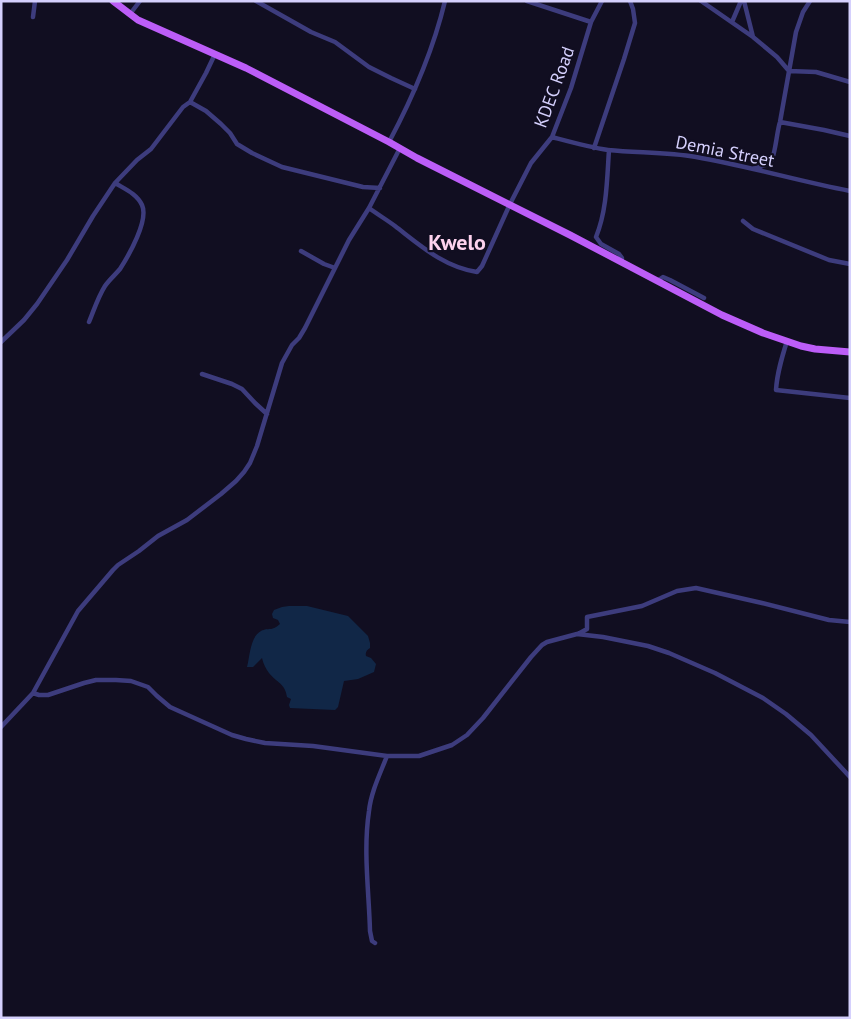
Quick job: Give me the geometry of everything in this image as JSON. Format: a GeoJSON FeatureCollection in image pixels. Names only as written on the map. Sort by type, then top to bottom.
{"type":"FeatureCollection","features":[{"type":"Feature","properties":{"kind":"main road"},"geometry":{"type":"LineString","coordinates":[[113,1],[145,23],[246,68],[722,315],[787,342],[815,350],[850,352]]}},
{"type":"Feature","properties":{"kind":"street"},"geometry":{"type":"LineString","coordinates":[[33,17],[35,1]]}},
{"type":"Feature","properties":{"kind":"street"},"geometry":{"type":"LineString","coordinates":[[130,14],[140,1]]}},
{"type":"Feature","properties":{"kind":"street"},"geometry":{"type":"LineString","coordinates":[[256,1],[311,32],[335,42],[368,67],[415,89]]}},
{"type":"Feature","properties":{"kind":"street"},"geometry":{"type":"LineString","coordinates":[[389,142],[406,112],[430,52],[445,1]]}},
{"type":"Feature","properties":{"kind":"street"},"geometry":{"type":"LineString","coordinates":[[528,1],[591,22]]}},
{"type":"Feature","properties":{"kind":"street","name":"KDEC Road"},"geometry":{"type":"LineString","coordinates":[[369,208],[429,253],[464,270],[477,272],[482,266],[510,204],[532,163],[552,137],[571,88],[591,22],[602,1]]}},
{"type":"Feature","properties":{"kind":"street"},"geometry":{"type":"LineString","coordinates":[[594,148],[635,23],[630,1]]}},
{"type":"Feature","properties":{"kind":"street"},"geometry":{"type":"LineString","coordinates":[[701,1],[753,37],[777,57],[789,71],[816,72],[850,82]]}},
{"type":"Feature","properties":{"kind":"street"},"geometry":{"type":"LineString","coordinates":[[732,22],[742,1]]}},
{"type":"Feature","properties":{"kind":"street"},"geometry":{"type":"LineString","coordinates":[[742,1],[753,37]]}},
{"type":"Feature","properties":{"kind":"street"},"geometry":{"type":"LineString","coordinates":[[752,169],[768,164],[772,160],[799,23],[810,1]]}},
{"type":"Feature","properties":{"kind":"street"},"geometry":{"type":"LineString","coordinates":[[1,342],[24,320],[37,304],[115,183],[137,160],[151,149],[182,107],[190,102],[215,54]]}},
{"type":"Feature","properties":{"kind":"street"},"geometry":{"type":"LineString","coordinates":[[190,102],[206,111],[230,133],[237,144],[260,157],[289,169],[363,187],[380,188]]}},
{"type":"Feature","properties":{"kind":"street"},"geometry":{"type":"LineString","coordinates":[[780,122],[850,136]]}},
{"type":"Feature","properties":{"kind":"street","name":"Demia Street"},"geometry":{"type":"LineString","coordinates":[[552,137],[594,148],[661,152],[695,157],[850,191]]}},
{"type":"Feature","properties":{"kind":"street"},"geometry":{"type":"LineString","coordinates":[[1,727],[33,693],[78,610],[118,565],[158,536],[186,520],[221,494],[244,472],[257,446],[282,363],[292,345],[305,328],[349,240],[369,208],[400,148]]}},
{"type":"Feature","properties":{"kind":"street"},"geometry":{"type":"LineString","coordinates":[[609,150],[601,224],[596,237],[601,244],[621,256],[621,262]]}},
{"type":"Feature","properties":{"kind":"street"},"geometry":{"type":"LineString","coordinates":[[89,322],[105,287],[119,270],[144,220],[142,205],[136,196],[115,183]]}},
{"type":"Feature","properties":{"kind":"street"},"geometry":{"type":"LineString","coordinates":[[743,221],[753,229],[828,260],[850,264]]}},
{"type":"Feature","properties":{"kind":"street"},"geometry":{"type":"LineString","coordinates":[[301,251],[335,268]]}},
{"type":"Feature","properties":{"kind":"street"},"geometry":{"type":"LineString","coordinates":[[657,281],[663,277],[704,298]]}},
{"type":"Feature","properties":{"kind":"street"},"geometry":{"type":"LineString","coordinates":[[787,342],[780,361],[776,390],[850,398]]}},
{"type":"Feature","properties":{"kind":"street"},"geometry":{"type":"LineString","coordinates":[[202,374],[242,389],[267,414]]}},
{"type":"Feature","properties":{"kind":"street"},"geometry":{"type":"LineString","coordinates":[[33,693],[48,696],[96,680],[132,681],[148,687],[170,707],[232,735],[246,739],[264,743],[313,746],[387,756],[419,756],[452,745],[467,735],[542,645],[587,629],[587,617],[642,606],[677,592],[696,588],[813,617],[850,622]]}},
{"type":"Feature","properties":{"kind":"street"},"geometry":{"type":"LineString","coordinates":[[577,634],[648,646],[715,673],[741,686],[763,698],[811,734],[850,777]]}},
{"type":"Feature","properties":{"kind":"street"},"geometry":{"type":"LineString","coordinates":[[375,943],[372,941],[370,931],[367,828],[372,797],[387,756]]}},
{"type":"Feature","properties":{"kind":"water"},"geometry":{"type":"Polygon","coordinates":[[[289,606],[307,606],[348,616],[368,636],[370,648],[366,656],[371,658],[376,664],[374,672],[358,679],[344,681],[338,707],[335,710],[290,708],[291,699],[287,697],[283,686],[269,673],[262,658],[253,667],[247,667],[251,647],[257,634],[280,624],[278,620],[273,618],[274,610],[289,606]]]}},
{"type":"Feature","properties":{"kind":"district","name":"Kwelo"},"geometry":{"type":"Point","coordinates":[457,242]}}]}
